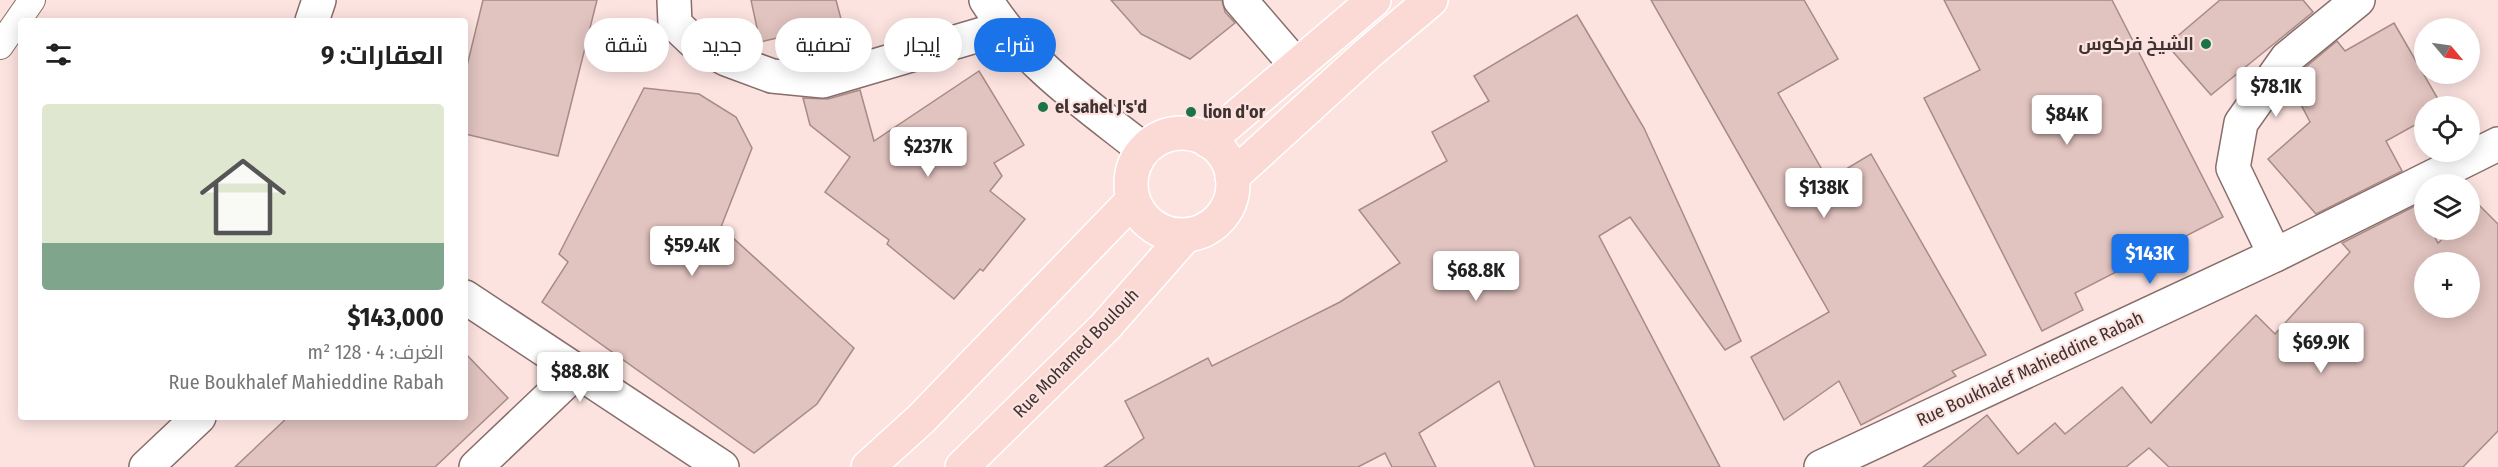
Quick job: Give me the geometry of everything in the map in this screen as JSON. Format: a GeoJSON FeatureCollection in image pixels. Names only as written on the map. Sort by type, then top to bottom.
{"type":"FeatureCollection","features":[{"type":"Feature","properties":{"kind":"main road"},"geometry":{"type":"LineString","coordinates":[[1208,141],[1374,0]]}},
{"type":"Feature","properties":{"kind":"main road"},"geometry":{"type":"LineString","coordinates":[[1232,177],[1367,54],[1431,0]]}},
{"type":"Feature","properties":{"kind":"main road"},"geometry":{"type":"LineString","coordinates":[[1168,135],[1195,135],[1208,141],[1220,150],[1228,162],[1232,177],[1232,191],[1221,216],[1211,225],[1186,235],[1159,230],[1140,213],[1133,200],[1132,174],[1144,150],[1155,141],[1168,135]]}},
{"type":"Feature","properties":{"kind":"main road"},"geometry":{"type":"LineString","coordinates":[[868,467],[921,419],[1133,200]]}},
{"type":"Feature","properties":{"kind":"main road","name":"Rue Mohamed Boulouh"},"geometry":{"type":"LineString","coordinates":[[962,467],[1105,327],[1186,235]]}},
{"type":"Feature","properties":{"kind":"street"},"geometry":{"type":"LineString","coordinates":[[313,18],[319,0]]}},
{"type":"Feature","properties":{"kind":"street"},"geometry":{"type":"LineString","coordinates":[[674,0],[675,24],[693,41],[726,59],[772,76],[823,81],[974,37]]}},
{"type":"Feature","properties":{"kind":"street"},"geometry":{"type":"LineString","coordinates":[[986,0],[998,18]]}},
{"type":"Feature","properties":{"kind":"street"},"geometry":{"type":"LineString","coordinates":[[1240,0],[1296,65]]}},
{"type":"Feature","properties":{"kind":"street"},"geometry":{"type":"LineString","coordinates":[[2275,255],[2233,168],[2241,123],[2287,58],[2358,0]]}},
{"type":"Feature","properties":{"kind":"street"},"geometry":{"type":"LineString","coordinates":[[1048,72],[1144,150]]}},
{"type":"Feature","properties":{"kind":"street","name":"Rue Boukhalef Mahieddine Rabah"},"geometry":{"type":"LineString","coordinates":[[1821,467],[2275,255],[2498,144]]}},
{"type":"Feature","properties":{"kind":"street"},"geometry":{"type":"LineString","coordinates":[[468,299],[723,467]]}},
{"type":"Feature","properties":{"kind":"street"},"geometry":{"type":"LineString","coordinates":[[476,467],[578,371]]}},
{"type":"Feature","properties":{"kind":"street"},"geometry":{"type":"LineString","coordinates":[[136,467],[156,440],[165,420]]}},
{"type":"Feature","properties":{"kind":"street"},"geometry":{"type":"LineString","coordinates":[[146,467],[196,420]]}},
{"type":"Feature","properties":{"kind":"lane"},"geometry":{"type":"LineString","coordinates":[[19,18],[32,0]]}},
{"type":"Feature","properties":{"kind":"lane"},"geometry":{"type":"LineString","coordinates":[[0,46],[18,20]]}},
{"type":"Feature","properties":{"kind":"building"},"geometry":{"type":"Polygon","coordinates":[[[483,0],[597,0],[592,18],[584,18],[584,52],[558,156],[468,135],[468,62],[483,0]]]}},
{"type":"Feature","properties":{"kind":"building"},"geometry":{"type":"Polygon","coordinates":[[[751,0],[836,0],[841,18],[775,18],[775,39],[763,41],[763,18],[755,18],[751,0]]]}},
{"type":"Feature","properties":{"kind":"building"},"geometry":{"type":"Polygon","coordinates":[[[1111,0],[1222,0],[1225,12],[1235,23],[1190,59],[1141,34],[1111,0]]]}},
{"type":"Feature","properties":{"kind":"building"},"geometry":{"type":"Polygon","coordinates":[[[1651,0],[1804,0],[1838,59],[1778,93],[1828,180],[1871,154],[1986,355],[1952,371],[1956,376],[1861,425],[1839,381],[1784,420],[1751,357],[1829,312],[1651,0]]]}},
{"type":"Feature","properties":{"kind":"building"},"geometry":{"type":"Polygon","coordinates":[[[1944,0],[2112,0],[2223,217],[2075,293],[2083,310],[2042,331],[1924,98],[1980,70],[1944,0]]]}},
{"type":"Feature","properties":{"kind":"building"},"geometry":{"type":"Polygon","coordinates":[[[2220,0],[2303,0],[2313,12],[2211,95],[2167,45],[2220,0]]]}},
{"type":"Feature","properties":{"kind":"building"},"geometry":{"type":"Polygon","coordinates":[[[1577,15],[1644,128],[1741,341],[1725,350],[1630,217],[1599,236],[1720,467],[1535,467],[1499,381],[1419,433],[1436,467],[1392,467],[1385,453],[1358,467],[1104,467],[1144,438],[1125,401],[1208,358],[1212,366],[1340,302],[1400,263],[1359,210],[1447,161],[1432,132],[1489,101],[1474,76],[1577,15]]]}},
{"type":"Feature","properties":{"kind":"building"},"geometry":{"type":"Polygon","coordinates":[[[2394,23],[2414,58],[2414,84],[2429,84],[2436,96],[2414,96],[2414,126],[2386,141],[2402,171],[2316,214],[2268,159],[2310,122],[2291,85],[2301,71],[2337,41],[2345,51],[2394,23]]]}},
{"type":"Feature","properties":{"kind":"building"},"geometry":{"type":"Polygon","coordinates":[[[980,72],[1024,145],[994,163],[1002,176],[990,191],[1025,219],[983,271],[980,269],[954,299],[887,244],[889,240],[825,192],[850,157],[810,125],[803,98],[828,99],[860,90],[874,141],[980,72]]]}},
{"type":"Feature","properties":{"kind":"building"},"geometry":{"type":"Polygon","coordinates":[[[644,88],[699,94],[736,117],[752,148],[721,227],[854,348],[817,404],[754,453],[542,302],[568,262],[559,254],[644,88]]]}},
{"type":"Feature","properties":{"kind":"building"},"geometry":{"type":"Polygon","coordinates":[[[2480,206],[2498,224],[2498,431],[2463,467],[2169,467],[2149,448],[2126,467],[1923,467],[1987,415],[2018,454],[2055,423],[2065,434],[2122,387],[2151,423],[2256,315],[2275,334],[2350,252],[2342,243],[2414,207],[2414,240],[2436,240],[2438,243],[2441,240],[2480,240],[2480,206]]]}},
{"type":"Feature","properties":{"kind":"building"},"geometry":{"type":"Polygon","coordinates":[[[468,356],[508,398],[435,467],[235,467],[285,420],[468,420],[468,356]]]}},
{"type":"Feature","properties":{"kind":"place","name":"الشيخ فركوس"},"geometry":{"type":"Point","coordinates":[2206,44]}},
{"type":"Feature","properties":{"kind":"place","name":"el sahel J's'd"},"geometry":{"type":"Point","coordinates":[1043,107]}},
{"type":"Feature","properties":{"kind":"place","name":"lion d'or"},"geometry":{"type":"Point","coordinates":[1191,112]}}]}
